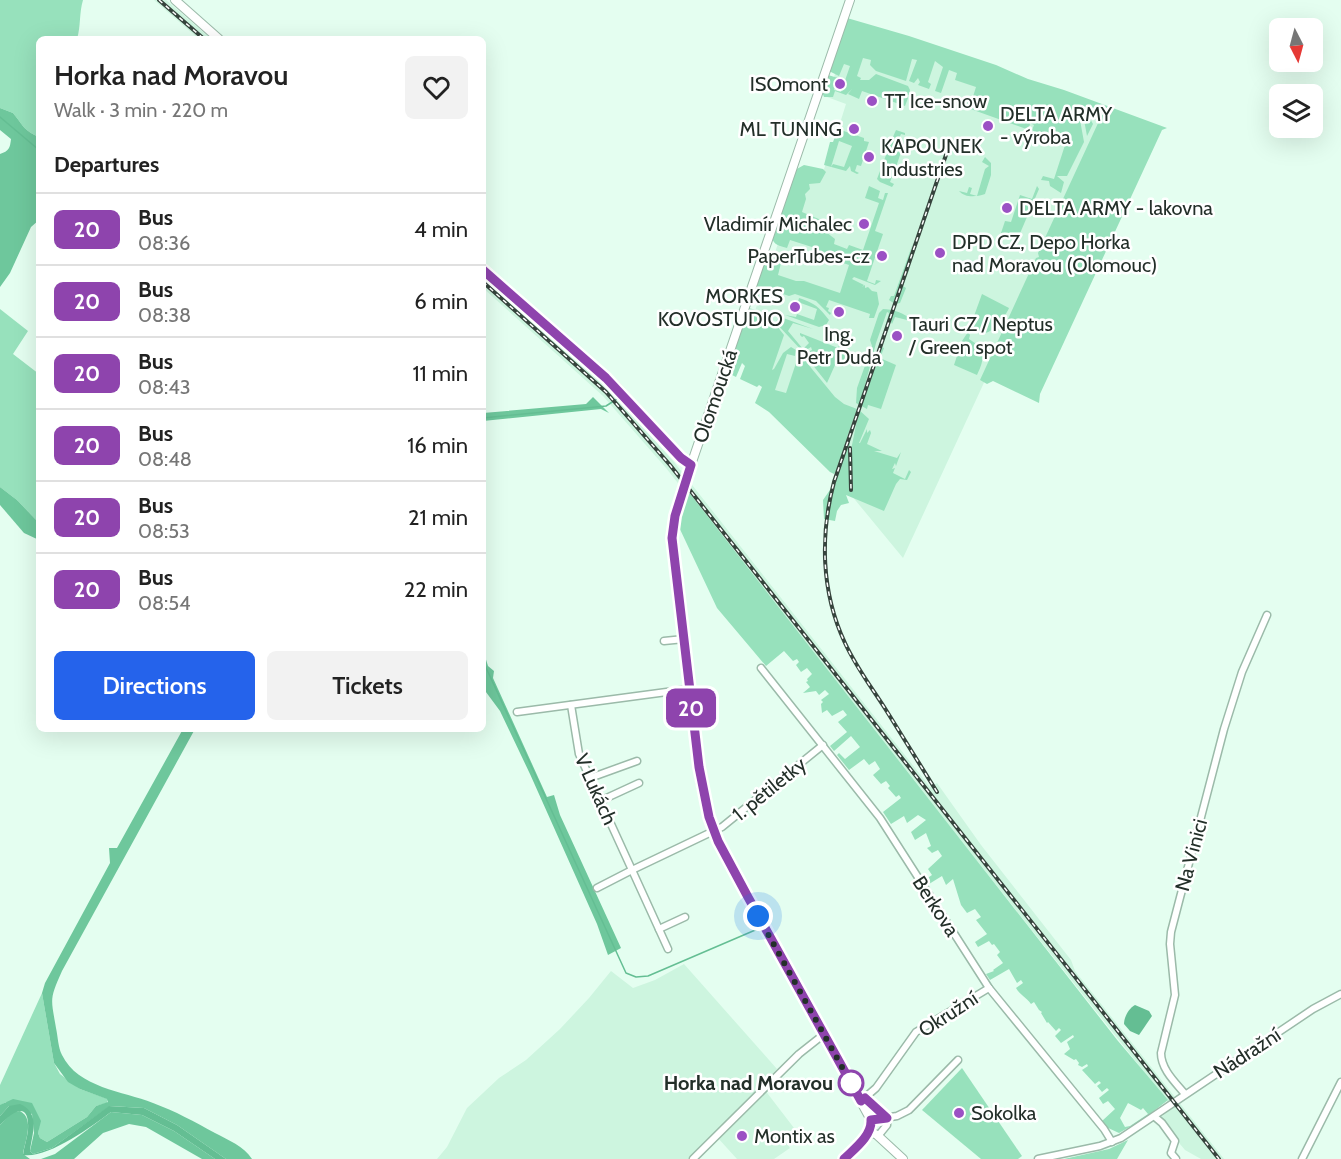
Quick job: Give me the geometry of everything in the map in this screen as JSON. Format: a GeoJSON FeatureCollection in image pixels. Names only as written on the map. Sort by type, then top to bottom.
{"type":"FeatureCollection","features":[{"type":"Feature","properties":{"kind":"street"},"geometry":{"type":"LineString","coordinates":[[175,0],[216,36]]}},
{"type":"Feature","properties":{"kind":"street","name":"Olomoucká"},"geometry":{"type":"LineString","coordinates":[[850,0],[691,465],[675,516],[673,546],[700,780],[714,831],[824,1035],[863,1099],[871,1120]]}},
{"type":"Feature","properties":{"kind":"street"},"geometry":{"type":"LineString","coordinates":[[486,273],[623,394],[681,458],[691,465]]}},
{"type":"Feature","properties":{"kind":"street","name":"Na Vinici"},"geometry":{"type":"LineString","coordinates":[[1185,1094],[1161,1060],[1175,995],[1171,932],[1224,729],[1242,672],[1267,615]]}},
{"type":"Feature","properties":{"kind":"street"},"geometry":{"type":"LineString","coordinates":[[664,641],[684,639]]}},
{"type":"Feature","properties":{"kind":"street","name":"Berkova"},"geometry":{"type":"LineString","coordinates":[[761,668],[886,826],[989,988],[1104,1129],[1112,1142]]}},
{"type":"Feature","properties":{"kind":"street"},"geometry":{"type":"LineString","coordinates":[[517,712],[689,689]]}},
{"type":"Feature","properties":{"kind":"street","name":"V Lukách"},"geometry":{"type":"LineString","coordinates":[[571,705],[577,748],[668,949]]}},
{"type":"Feature","properties":{"kind":"street","name":"1. pětiletky"},"geometry":{"type":"LineString","coordinates":[[714,831],[726,824],[823,746]]}},
{"type":"Feature","properties":{"kind":"street"},"geometry":{"type":"LineString","coordinates":[[590,778],[636,760]]}},
{"type":"Feature","properties":{"kind":"street"},"geometry":{"type":"LineString","coordinates":[[600,801],[639,783]]}},
{"type":"Feature","properties":{"kind":"street"},"geometry":{"type":"LineString","coordinates":[[597,888],[714,831]]}},
{"type":"Feature","properties":{"kind":"street"},"geometry":{"type":"LineString","coordinates":[[659,929],[685,917]]}},
{"type":"Feature","properties":{"kind":"street","name":"Okružní"},"geometry":{"type":"LineString","coordinates":[[863,1099],[879,1084],[916,1032],[989,988]]}},
{"type":"Feature","properties":{"kind":"street","name":"Nádražní"},"geometry":{"type":"LineString","coordinates":[[1038,1159],[1112,1142],[1155,1117],[1185,1094],[1341,994]]}},
{"type":"Feature","properties":{"kind":"street"},"geometry":{"type":"LineString","coordinates":[[693,1159],[799,1054],[824,1035]]}},
{"type":"Feature","properties":{"kind":"street"},"geometry":{"type":"LineString","coordinates":[[844,1159],[869,1131],[871,1120],[897,1116],[909,1110],[958,1060]]}},
{"type":"Feature","properties":{"kind":"street"},"geometry":{"type":"LineString","coordinates":[[1302,1159],[1341,1082]]}},
{"type":"Feature","properties":{"kind":"street"},"geometry":{"type":"LineString","coordinates":[[863,1099],[887,1118]]}},
{"type":"Feature","properties":{"kind":"street"},"geometry":{"type":"LineString","coordinates":[[1155,1117],[1175,1141],[1171,1153],[1176,1159]]}},
{"type":"Feature","properties":{"kind":"street"},"geometry":{"type":"LineString","coordinates":[[878,1136],[887,1125],[887,1118]]}},
{"type":"Feature","properties":{"kind":"street"},"geometry":{"type":"LineString","coordinates":[[869,1131],[878,1136],[903,1159]]}},
{"type":"Feature","properties":{"kind":"shaded area"},"geometry":{"type":"Polygon","coordinates":[[[0,0],[83,0],[78,36],[36,36],[36,135],[26,129],[13,113],[0,108],[0,0]]]}},
{"type":"Feature","properties":{"kind":"shaded area"},"geometry":{"type":"Polygon","coordinates":[[[154,0],[166,0],[208,36],[196,36],[154,0]]]}},
{"type":"Feature","properties":{"kind":"shaded area"},"geometry":{"type":"Polygon","coordinates":[[[847,18],[996,65],[1028,79],[1167,128],[1162,130],[1040,394],[1039,403],[993,381],[987,384],[980,380],[1036,258],[1039,257],[1038,253],[1099,121],[1089,117],[1093,124],[1087,136],[1084,120],[1080,120],[1084,142],[1067,176],[1057,176],[1064,182],[1061,193],[1050,186],[1049,181],[1041,180],[1043,176],[1054,179],[1066,142],[1038,132],[1033,135],[1034,125],[1030,123],[1029,130],[965,107],[967,102],[971,103],[976,87],[955,80],[957,73],[949,70],[941,93],[935,91],[943,67],[935,61],[928,82],[931,84],[929,89],[918,85],[920,82],[918,78],[914,83],[909,81],[917,60],[912,59],[906,81],[876,71],[870,65],[871,60],[863,58],[857,76],[861,78],[860,80],[869,80],[876,74],[908,86],[909,95],[903,94],[908,98],[905,106],[862,91],[859,99],[848,94],[852,89],[846,95],[835,91],[833,97],[824,97],[822,92],[828,75],[838,78],[834,90],[841,92],[850,66],[844,64],[839,76],[829,71],[847,18]]]}},
{"type":"Feature","properties":{"kind":"shaded area"},"geometry":{"type":"Polygon","coordinates":[[[853,22],[1110,110],[903,558],[842,484],[844,473],[739,358],[802,173],[820,180],[835,139],[846,104],[827,97],[853,22]]]}},
{"type":"Feature","properties":{"kind":"shaded area"},"geometry":{"type":"Polygon","coordinates":[[[0,108],[13,113],[26,129],[36,135],[36,223],[31,227],[10,273],[0,287],[0,154],[8,149],[11,139],[0,130],[0,108]]]}},
{"type":"Feature","properties":{"kind":"shaded area"},"geometry":{"type":"Polygon","coordinates":[[[838,129],[869,142],[861,166],[857,165],[855,171],[859,173],[851,171],[850,166],[846,171],[831,167],[824,165],[830,142],[833,142],[838,129]],[[839,141],[831,167],[833,164],[844,167],[852,146],[839,141]]]}},
{"type":"Feature","properties":{"kind":"shaded area"},"geometry":{"type":"Polygon","coordinates":[[[896,130],[905,135],[901,134],[898,141],[904,143],[894,173],[895,178],[892,177],[890,182],[894,184],[892,187],[877,179],[887,146],[896,130]]]}},
{"type":"Feature","properties":{"kind":"shaded area"},"geometry":{"type":"Polygon","coordinates":[[[985,157],[991,163],[991,175],[985,194],[977,196],[985,169],[989,166],[982,162],[985,157]]]}},
{"type":"Feature","properties":{"kind":"shaded area"},"geometry":{"type":"Polygon","coordinates":[[[804,165],[823,169],[826,172],[820,183],[809,184],[810,189],[805,194],[806,199],[802,212],[821,220],[826,232],[835,239],[834,244],[847,249],[849,245],[863,250],[879,203],[865,198],[869,186],[880,191],[878,198],[883,200],[885,193],[888,193],[875,231],[883,234],[867,281],[875,284],[876,280],[881,281],[875,285],[854,277],[852,279],[864,285],[862,287],[865,285],[865,288],[868,287],[877,292],[879,304],[874,318],[869,318],[870,314],[829,300],[826,307],[829,308],[830,315],[816,301],[795,294],[789,296],[763,287],[764,290],[772,292],[763,294],[763,304],[760,306],[751,301],[767,254],[772,252],[783,255],[778,275],[840,293],[849,265],[814,253],[815,248],[790,240],[787,248],[777,245],[772,237],[795,170],[804,165]]]}},
{"type":"Feature","properties":{"kind":"shaded area"},"geometry":{"type":"Polygon","coordinates":[[[1037,186],[1039,189],[1018,238],[1006,239],[1000,236],[1005,221],[1011,222],[1020,195],[1032,199],[1037,186]]]}},
{"type":"Feature","properties":{"kind":"shaded area"},"geometry":{"type":"Polygon","coordinates":[[[969,187],[972,188],[970,194],[977,196],[967,196],[959,191],[967,193],[969,187]]]}},
{"type":"Feature","properties":{"kind":"shaded area"},"geometry":{"type":"Polygon","coordinates":[[[913,243],[907,265],[909,270],[903,286],[906,288],[900,303],[895,304],[889,300],[891,296],[894,296],[913,243]]]}},
{"type":"Feature","properties":{"kind":"shaded area"},"geometry":{"type":"Polygon","coordinates":[[[486,279],[609,389],[674,462],[930,787],[937,783],[981,845],[1071,960],[1075,971],[1224,1159],[1201,1159],[1185,1150],[1159,1119],[1172,1108],[1171,1106],[666,468],[603,396],[486,291],[486,279]]]}},
{"type":"Feature","properties":{"kind":"shaded area"},"geometry":{"type":"Polygon","coordinates":[[[982,294],[1009,308],[993,329],[982,333],[970,327],[982,294]]]}},
{"type":"Feature","properties":{"kind":"shaded area"},"geometry":{"type":"Polygon","coordinates":[[[799,298],[819,308],[829,320],[826,325],[819,327],[785,315],[796,317],[797,314],[814,320],[817,309],[798,302],[799,298]]]}},
{"type":"Feature","properties":{"kind":"shaded area"},"geometry":{"type":"Polygon","coordinates":[[[748,308],[761,311],[763,317],[773,321],[784,335],[772,370],[783,353],[791,347],[796,350],[795,356],[787,354],[775,390],[786,393],[798,352],[835,397],[844,404],[857,409],[847,437],[850,438],[849,490],[852,490],[851,450],[859,410],[869,419],[859,443],[867,429],[867,433],[870,430],[871,433],[867,444],[882,451],[874,451],[897,458],[901,452],[896,466],[895,463],[892,469],[895,468],[893,473],[905,479],[909,470],[911,472],[907,480],[900,479],[896,484],[884,511],[846,495],[849,503],[841,505],[835,521],[824,519],[823,500],[832,487],[834,488],[839,471],[837,470],[834,474],[830,472],[769,412],[755,403],[762,387],[740,379],[745,366],[742,363],[736,377],[726,372],[748,308]]]}},
{"type":"Feature","properties":{"kind":"shaded area"},"geometry":{"type":"Polygon","coordinates":[[[0,309],[28,331],[13,354],[36,372],[36,520],[17,500],[0,487],[0,309]]]}},
{"type":"Feature","properties":{"kind":"shaded area"},"geometry":{"type":"Polygon","coordinates":[[[883,309],[894,311],[902,314],[911,321],[895,317],[892,324],[890,320],[892,311],[887,327],[885,327],[889,313],[887,312],[876,343],[862,397],[865,395],[881,347],[884,348],[880,358],[896,365],[881,409],[868,405],[867,409],[856,403],[857,388],[872,346],[870,340],[879,313],[883,309]]]}},
{"type":"Feature","properties":{"kind":"shaded area"},"geometry":{"type":"Polygon","coordinates":[[[778,316],[813,329],[793,323],[788,331],[803,349],[809,343],[800,333],[838,348],[841,340],[833,336],[843,339],[839,348],[849,352],[843,367],[835,365],[827,383],[804,354],[812,350],[811,347],[803,352],[776,323],[778,316]]]}},
{"type":"Feature","properties":{"kind":"shaded area"},"geometry":{"type":"Polygon","coordinates":[[[968,332],[969,339],[979,347],[982,355],[982,364],[977,375],[954,365],[962,341],[968,332]]]}},
{"type":"Feature","properties":{"kind":"shaded area"},"geometry":{"type":"Polygon","coordinates":[[[593,397],[609,413],[601,409],[486,421],[486,413],[586,404],[593,397]]]}},
{"type":"Feature","properties":{"kind":"shaded area"},"geometry":{"type":"Polygon","coordinates":[[[0,487],[17,500],[36,520],[36,539],[24,533],[0,505],[0,487]]]}},
{"type":"Feature","properties":{"kind":"shaded area"},"geometry":{"type":"Polygon","coordinates":[[[687,490],[1118,1041],[1168,1100],[1142,1120],[1119,1133],[1106,1127],[1102,1121],[1115,1109],[1108,1101],[1103,1104],[1099,1098],[1109,1090],[1107,1088],[1102,1092],[1097,1086],[1101,1083],[1099,1081],[1095,1084],[1082,1070],[1088,1066],[1087,1064],[1082,1067],[1078,1065],[1076,1059],[1064,1054],[1070,1049],[1067,1042],[1074,1037],[1073,1035],[1061,1043],[1055,1036],[1061,1030],[1059,1028],[1056,1031],[1047,1023],[1034,1002],[1031,1004],[1019,992],[1016,988],[1023,983],[1021,980],[1017,983],[1009,969],[990,980],[986,974],[994,971],[1003,963],[997,955],[1000,952],[994,944],[992,945],[989,941],[978,947],[975,942],[987,934],[976,920],[981,917],[975,909],[967,913],[961,905],[953,879],[946,885],[942,876],[929,884],[926,879],[932,875],[928,869],[942,856],[938,850],[932,853],[927,848],[931,846],[926,833],[915,840],[911,832],[926,820],[918,815],[907,823],[904,816],[891,824],[883,812],[901,798],[899,795],[896,797],[888,788],[890,786],[886,781],[881,784],[873,775],[880,769],[875,761],[869,765],[864,759],[849,770],[837,755],[839,753],[845,759],[860,747],[851,736],[834,751],[830,746],[847,732],[838,722],[847,715],[843,710],[832,716],[827,710],[822,713],[821,704],[823,702],[821,700],[829,694],[825,690],[819,695],[816,691],[803,693],[810,687],[806,682],[812,674],[807,668],[801,672],[796,665],[799,662],[797,659],[793,661],[784,651],[766,666],[717,608],[678,525],[687,490]],[[1128,1103],[1120,1118],[1125,1127],[1148,1114],[1143,1108],[1141,1110],[1128,1103]]]}},
{"type":"Feature","properties":{"kind":"shaded area"},"geometry":{"type":"Polygon","coordinates":[[[486,660],[488,666],[494,671],[493,678],[547,797],[554,795],[560,815],[621,948],[608,955],[597,924],[500,711],[486,692],[486,660]]]}},
{"type":"Feature","properties":{"kind":"shaded area"},"geometry":{"type":"Polygon","coordinates":[[[181,732],[193,732],[62,971],[53,994],[53,1011],[62,1055],[79,1075],[102,1087],[177,1113],[245,1150],[252,1159],[226,1159],[177,1125],[144,1108],[110,1106],[52,1148],[33,1154],[30,1151],[34,1133],[32,1114],[9,1106],[0,1116],[0,1105],[13,1099],[32,1103],[41,1121],[38,1133],[40,1138],[47,1142],[87,1117],[96,1106],[108,1102],[107,1099],[68,1082],[54,1063],[42,993],[45,983],[110,863],[109,848],[117,848],[181,732]]]}},
{"type":"Feature","properties":{"kind":"shaded area"},"geometry":{"type":"Polygon","coordinates":[[[684,964],[777,1069],[761,1085],[794,1128],[783,1138],[790,1148],[774,1159],[737,1159],[717,1137],[696,1159],[437,1159],[447,1147],[467,1108],[499,1078],[526,1060],[560,1029],[611,971],[633,988],[655,980],[684,964]]]}},
{"type":"Feature","properties":{"kind":"shaded area"},"geometry":{"type":"Polygon","coordinates":[[[42,993],[54,1063],[60,1074],[80,1089],[108,1099],[107,1103],[96,1106],[87,1117],[47,1142],[40,1138],[38,1133],[40,1121],[27,1103],[6,1102],[0,1106],[0,1085],[42,993]]]}},
{"type":"Feature","properties":{"kind":"shaded area"},"geometry":{"type":"Polygon","coordinates":[[[1135,1005],[1149,1011],[1152,1016],[1139,1035],[1130,1031],[1124,1024],[1127,1013],[1135,1005]]]}},
{"type":"Feature","properties":{"kind":"shaded area","name":"Sokolka"},"geometry":{"type":"Polygon","coordinates":[[[962,1068],[1022,1156],[1018,1159],[981,1159],[922,1110],[962,1068]]]}},
{"type":"Feature","properties":{"kind":"shaded area"},"geometry":{"type":"Polygon","coordinates":[[[20,1104],[27,1108],[33,1118],[30,1151],[33,1154],[52,1148],[109,1106],[144,1108],[177,1125],[226,1159],[215,1159],[174,1131],[142,1115],[111,1112],[56,1147],[33,1155],[23,1155],[28,1131],[26,1115],[20,1111],[0,1125],[0,1116],[9,1106],[20,1104]]]}},
{"type":"Feature","properties":{"kind":"shaded area"},"geometry":{"type":"Polygon","coordinates":[[[20,1111],[25,1115],[28,1125],[23,1154],[30,1159],[0,1159],[0,1125],[12,1112],[20,1111]]]}},
{"type":"Feature","properties":{"kind":"shaded area"},"geometry":{"type":"Polygon","coordinates":[[[111,1112],[142,1115],[174,1131],[215,1159],[202,1159],[146,1127],[129,1124],[103,1133],[74,1159],[41,1159],[55,1154],[111,1112]]]}},
{"type":"Feature","properties":{"kind":"shaded area"},"geometry":{"type":"Polygon","coordinates":[[[1128,1140],[1117,1159],[1064,1159],[1109,1149],[1128,1140]]]}},
{"type":"Feature","properties":{"kind":"waterway"},"geometry":{"type":"LineString","coordinates":[[0,117],[36,147]]}},
{"type":"Feature","properties":{"kind":"waterway"},"geometry":{"type":"LineString","coordinates":[[486,418],[606,406],[620,397]]}},
{"type":"Feature","properties":{"kind":"waterway"},"geometry":{"type":"LineString","coordinates":[[486,668],[626,973],[636,977],[648,976],[760,928]]}},
{"type":"Feature","properties":{"kind":"railway"},"geometry":{"type":"LineString","coordinates":[[159,0],[201,36]]}},
{"type":"Feature","properties":{"kind":"railway"},"geometry":{"type":"LineString","coordinates":[[937,792],[845,643],[831,604],[827,584],[825,543],[826,522],[834,482],[948,149]]}},
{"type":"Feature","properties":{"kind":"railway"},"geometry":{"type":"LineString","coordinates":[[486,285],[606,392],[670,465],[1219,1159]]}},
{"type":"Feature","properties":{"kind":"railway"},"geometry":{"type":"LineString","coordinates":[[850,448],[851,490]]}},
{"type":"Feature","properties":{"kind":"bus line","name":"20"},"geometry":{"type":"LineString","coordinates":[[486,273],[621,392],[681,458],[691,465],[675,516],[672,538],[703,793],[718,841],[834,1054],[861,1101],[865,1098],[887,1118],[871,1120],[871,1128],[867,1135],[844,1159]]}},
{"type":"Feature","properties":{"kind":"place","name":"ISOmont"},"geometry":{"type":"Point","coordinates":[840,84]}},
{"type":"Feature","properties":{"kind":"place","name":"TT Ice-snow"},"geometry":{"type":"Point","coordinates":[872,101]}},
{"type":"Feature","properties":{"kind":"place","name":"DELTA ARMY - výroba"},"geometry":{"type":"Point","coordinates":[988,126]}},
{"type":"Feature","properties":{"kind":"place","name":"ML TUNING"},"geometry":{"type":"Point","coordinates":[854,129]}},
{"type":"Feature","properties":{"kind":"place","name":"KAPOUNEK Industries"},"geometry":{"type":"Point","coordinates":[869,157]}},
{"type":"Feature","properties":{"kind":"place","name":"DELTA ARMY - lakovna"},"geometry":{"type":"Point","coordinates":[1007,208]}},
{"type":"Feature","properties":{"kind":"place","name":"Vladimír Michalec"},"geometry":{"type":"Point","coordinates":[864,224]}},
{"type":"Feature","properties":{"kind":"place","name":"DPD CZ, Depo Horka nad Moravou (Olomouc)"},"geometry":{"type":"Point","coordinates":[940,253]}},
{"type":"Feature","properties":{"kind":"place","name":"PaperTubes-cz"},"geometry":{"type":"Point","coordinates":[882,256]}},
{"type":"Feature","properties":{"kind":"place","name":"MORKES KOVOSTUDIO"},"geometry":{"type":"Point","coordinates":[795,307]}},
{"type":"Feature","properties":{"kind":"place","name":"Ing. Petr Duda"},"geometry":{"type":"Point","coordinates":[839,312]}},
{"type":"Feature","properties":{"kind":"place","name":"Tauri CZ / Neptus / Green spot"},"geometry":{"type":"Point","coordinates":[897,336]}},
{"type":"Feature","properties":{"kind":"place","name":"Horka nad Moravou"},"geometry":{"type":"Point","coordinates":[851,1083]}},
{"type":"Feature","properties":{"kind":"place","name":"Sokolka"},"geometry":{"type":"Point","coordinates":[959,1113]}},
{"type":"Feature","properties":{"kind":"place","name":"Montix as"},"geometry":{"type":"Point","coordinates":[742,1136]}},
{"type":"Feature","properties":{"kind":"route"},"geometry":{"type":"LineString","coordinates":[[758,916],[852,1085],[851,1083]]}}]}
